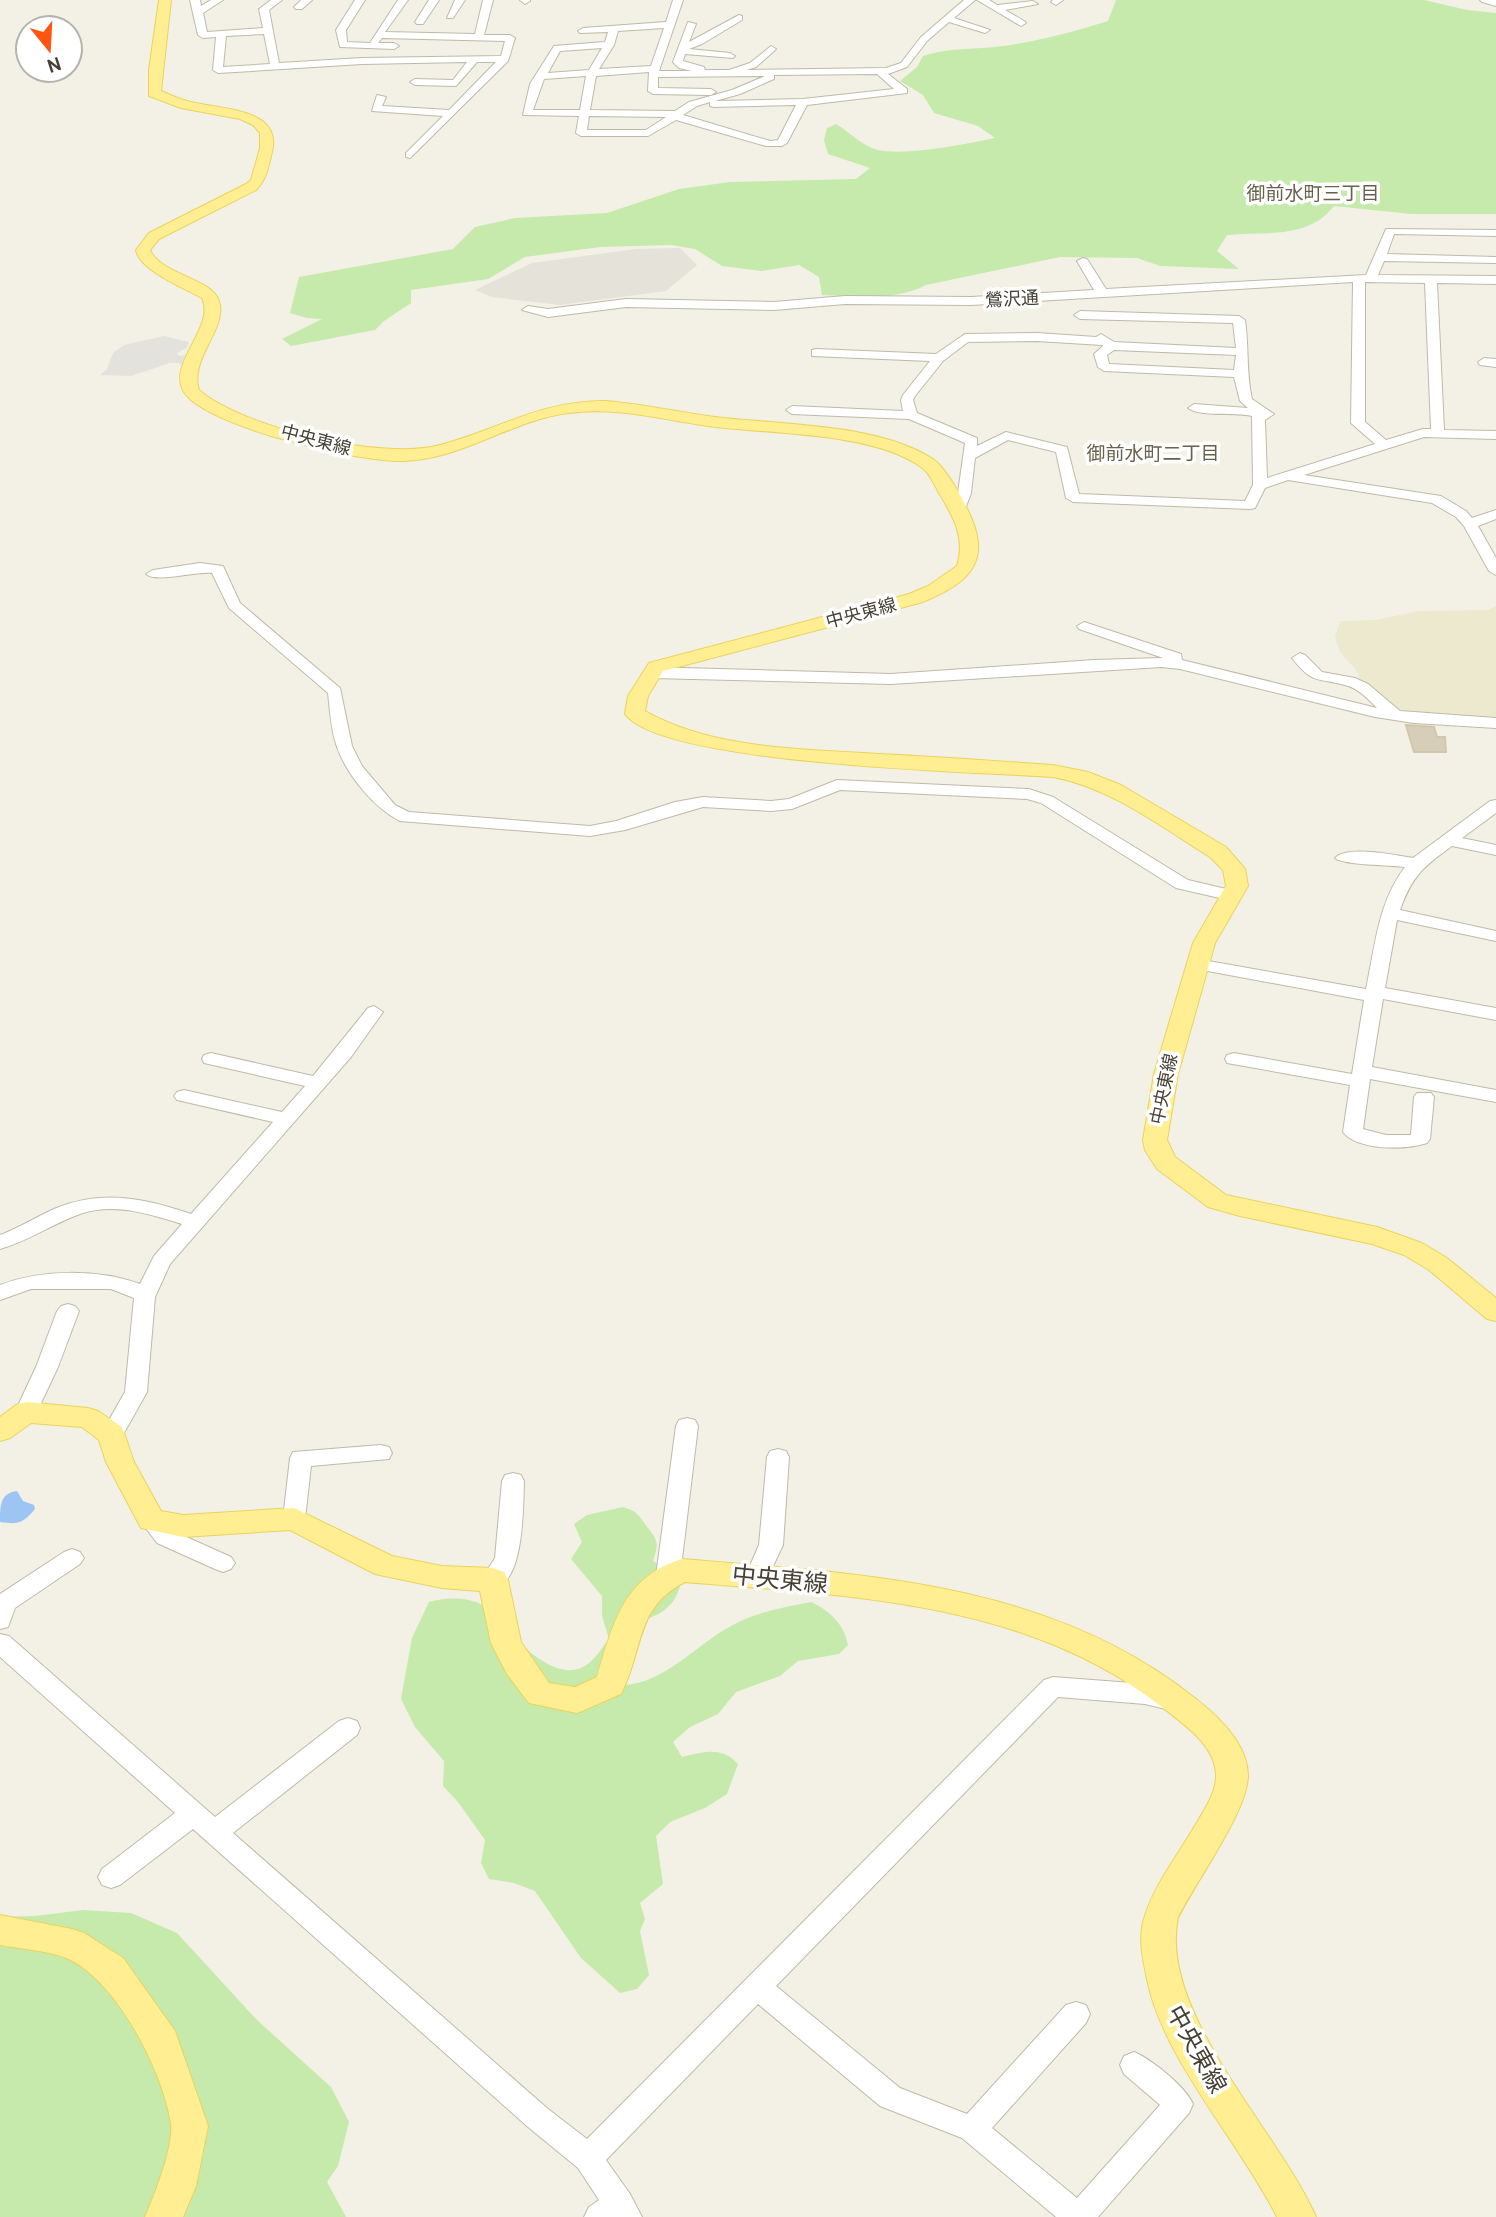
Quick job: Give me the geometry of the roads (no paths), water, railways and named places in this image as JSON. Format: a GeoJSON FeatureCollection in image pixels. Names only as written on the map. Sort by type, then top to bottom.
{"type":"FeatureCollection","features":[{"type":"Feature","properties":{"kind":"main road","name":"中央東線"},"geometry":{"type":"LineString","coordinates":[[165,0],[158,66],[153,82],[154,93],[195,108],[243,116],[258,122],[267,133],[267,148],[257,181],[240,194],[154,236],[143,250],[143,254],[156,267],[208,295],[212,302],[214,309],[190,376],[191,390],[206,405],[247,421],[302,437],[356,451],[390,455],[415,455],[449,449],[550,411],[588,406],[624,408],[867,441],[892,447],[928,463],[959,509],[967,526],[969,561],[965,569],[935,590],[858,614],[660,666],[652,673]]}},
{"type":"Feature","properties":{"kind":"main road"},"geometry":{"type":"LineString","coordinates":[[652,673],[634,706],[635,714],[646,722],[698,738],[765,750],[1053,771],[1098,781],[1218,852],[1234,869],[1237,886],[1233,896]]}},
{"type":"Feature","properties":{"kind":"main road","name":"中央東線"},"geometry":{"type":"LineString","coordinates":[[1233,896],[1204,943],[1172,1046],[1155,1129],[1157,1150],[1166,1163],[1217,1201],[1377,1236],[1413,1249],[1438,1264],[1496,1312]]}},
{"type":"Feature","properties":{"kind":"main road"},"geometry":{"type":"LineString","coordinates":[[0,1431],[26,1412],[88,1418],[112,1434],[120,1462],[151,1520],[183,1526],[294,1519],[386,1566],[442,1577],[493,1580],[506,1643],[518,1665],[540,1694],[577,1700],[610,1685],[636,1603],[660,1579],[667,1576]]}},
{"type":"Feature","properties":{"kind":"main road","name":"中央東線"},"geometry":{"type":"LineString","coordinates":[[667,1576],[682,1570],[899,1591],[971,1604],[1056,1629],[1138,1671],[1196,1715],[1224,1745],[1233,1777],[1222,1808],[1160,1920],[1161,1967],[1169,2005],[1213,2082],[1282,2186],[1297,2217]]}},
{"type":"Feature","properties":{"kind":"main road"},"geometry":{"type":"LineString","coordinates":[[0,1930],[72,1944],[111,1969],[163,2042],[190,2126],[178,2186],[164,2217]]}},
{"type":"Feature","properties":{"kind":"street"},"geometry":{"type":"LineString","coordinates":[[195,0],[203,35],[268,31]]}},
{"type":"Feature","properties":{"kind":"street"},"geometry":{"type":"LineString","coordinates":[[196,13],[218,0]]}},
{"type":"Feature","properties":{"kind":"street"},"geometry":{"type":"LineString","coordinates":[[275,67],[264,9],[277,0]]}},
{"type":"Feature","properties":{"kind":"street"},"geometry":{"type":"LineString","coordinates":[[360,0],[341,30],[343,45],[506,54]]}},
{"type":"Feature","properties":{"kind":"street"},"geometry":{"type":"LineString","coordinates":[[371,46],[403,0]]}},
{"type":"Feature","properties":{"kind":"street"},"geometry":{"type":"LineString","coordinates":[[420,22],[434,0]]}},
{"type":"Feature","properties":{"kind":"street"},"geometry":{"type":"LineString","coordinates":[[450,16],[460,0]]}},
{"type":"Feature","properties":{"kind":"street"},"geometry":{"type":"LineString","coordinates":[[480,37],[488,0]]}},
{"type":"Feature","properties":{"kind":"street"},"geometry":{"type":"LineString","coordinates":[[678,0],[654,72],[653,91],[736,92]]}},
{"type":"Feature","properties":{"kind":"street"},"geometry":{"type":"LineString","coordinates":[[541,76],[654,72],[880,72],[904,65],[924,39],[970,0]]}},
{"type":"Feature","properties":{"kind":"street"},"geometry":{"type":"LineString","coordinates":[[1485,0],[1496,3]]}},
{"type":"Feature","properties":{"kind":"street"},"geometry":{"type":"LineString","coordinates":[[983,1],[996,4],[1033,4]]}},
{"type":"Feature","properties":{"kind":"street"},"geometry":{"type":"LineString","coordinates":[[996,4],[1021,23]]}},
{"type":"Feature","properties":{"kind":"street"},"geometry":{"type":"LineString","coordinates":[[682,49],[739,18]]}},
{"type":"Feature","properties":{"kind":"street"},"geometry":{"type":"LineString","coordinates":[[948,19],[985,30]]}},
{"type":"Feature","properties":{"kind":"street"},"geometry":{"type":"LineString","coordinates":[[691,24],[678,62],[682,66],[736,72],[753,65],[771,48]]}},
{"type":"Feature","properties":{"kind":"street"},"geometry":{"type":"LineString","coordinates":[[583,31],[669,25]]}},
{"type":"Feature","properties":{"kind":"street"},"geometry":{"type":"LineString","coordinates":[[614,29],[609,45],[592,73],[580,137],[648,133],[693,104],[736,92],[778,74]]}},
{"type":"Feature","properties":{"kind":"street"},"geometry":{"type":"LineString","coordinates":[[222,34],[218,70],[381,60],[475,59],[506,54]]}},
{"type":"Feature","properties":{"kind":"street"},"geometry":{"type":"LineString","coordinates":[[379,35],[510,38],[506,54],[410,155]]}},
{"type":"Feature","properties":{"kind":"street"},"geometry":{"type":"LineString","coordinates":[[699,42],[728,44]]}},
{"type":"Feature","properties":{"kind":"street"},"geometry":{"type":"LineString","coordinates":[[609,45],[557,48],[535,84],[527,113],[676,115],[747,120],[803,102],[903,90],[880,72]]}},
{"type":"Feature","properties":{"kind":"street"},"geometry":{"type":"LineString","coordinates":[[682,49],[730,56]]}},
{"type":"Feature","properties":{"kind":"street"},"geometry":{"type":"LineString","coordinates":[[415,82],[456,83],[475,59]]}},
{"type":"Feature","properties":{"kind":"street"},"geometry":{"type":"LineString","coordinates":[[825,82],[825,77],[834,73]]}},
{"type":"Feature","properties":{"kind":"street"},"geometry":{"type":"LineString","coordinates":[[381,97],[376,109],[452,113]]}},
{"type":"Feature","properties":{"kind":"street"},"geometry":{"type":"LineString","coordinates":[[693,104],[747,120],[770,144],[782,143],[803,102]]}},
{"type":"Feature","properties":{"kind":"street"},"geometry":{"type":"LineString","coordinates":[[1384,445],[1358,423],[1365,278],[1381,257],[1390,231],[1496,233]]}},
{"type":"Feature","properties":{"kind":"street"},"geometry":{"type":"LineString","coordinates":[[1381,257],[1496,260]]}},
{"type":"Feature","properties":{"kind":"street"},"geometry":{"type":"LineString","coordinates":[[1083,261],[1102,293]]}},
{"type":"Feature","properties":{"kind":"street","name":"鶯沢通"},"geometry":{"type":"LineString","coordinates":[[528,310],[548,313],[626,303],[774,306],[845,300],[946,302],[1365,278],[1496,280]]}},
{"type":"Feature","properties":{"kind":"street"},"geometry":{"type":"LineString","coordinates":[[1431,279],[1438,432]]}},
{"type":"Feature","properties":{"kind":"street"},"geometry":{"type":"LineString","coordinates":[[1062,296],[1107,344]]}},
{"type":"Feature","properties":{"kind":"street"},"geometry":{"type":"LineString","coordinates":[[1080,315],[1239,320],[1242,352],[1240,374],[1246,401],[1268,414],[1258,416],[1238,410],[1194,408]]}},
{"type":"Feature","properties":{"kind":"street"},"geometry":{"type":"LineString","coordinates":[[911,415],[907,400],[909,395],[939,358],[965,338],[1037,337],[1242,352]]}},
{"type":"Feature","properties":{"kind":"street"},"geometry":{"type":"LineString","coordinates":[[880,356],[884,339]]}},
{"type":"Feature","properties":{"kind":"street"},"geometry":{"type":"LineString","coordinates":[[1107,344],[1100,354],[1104,367],[1240,374]]}},
{"type":"Feature","properties":{"kind":"street"},"geometry":{"type":"LineString","coordinates":[[816,353],[939,358]]}},
{"type":"Feature","properties":{"kind":"street"},"geometry":{"type":"LineString","coordinates":[[792,411],[911,415],[972,441],[964,498],[959,509]]}},
{"type":"Feature","properties":{"kind":"street"},"geometry":{"type":"LineString","coordinates":[[1255,521],[1250,505],[1260,485],[1258,416]]}},
{"type":"Feature","properties":{"kind":"street"},"geometry":{"type":"LineString","coordinates":[[1260,485],[1423,433],[1496,435]]}},
{"type":"Feature","properties":{"kind":"street"},"geometry":{"type":"LineString","coordinates":[[968,457],[1006,436],[1062,450],[1073,498],[1250,505]]}},
{"type":"Feature","properties":{"kind":"street"},"geometry":{"type":"LineString","coordinates":[[1286,477],[1436,499],[1461,514],[1470,524],[1496,571]]}},
{"type":"Feature","properties":{"kind":"street"},"geometry":{"type":"LineString","coordinates":[[1470,524],[1496,514]]}},
{"type":"Feature","properties":{"kind":"street"},"geometry":{"type":"LineString","coordinates":[[159,590],[150,570],[200,567],[218,569],[234,605],[335,691],[344,746],[355,767],[382,802],[396,814],[468,823],[590,831],[620,826],[702,802],[771,807],[792,804],[837,785],[1013,792],[1047,800],[1182,884],[1233,896]]}},
{"type":"Feature","properties":{"kind":"street"},"geometry":{"type":"LineString","coordinates":[[1084,626],[1186,660],[1202,670]]}},
{"type":"Feature","properties":{"kind":"street"},"geometry":{"type":"LineString","coordinates":[[1300,658],[1317,676],[1350,681],[1363,687],[1396,716]]}},
{"type":"Feature","properties":{"kind":"street"},"geometry":{"type":"LineString","coordinates":[[652,673],[714,672],[823,680],[894,679],[1135,662],[1181,664],[1396,716],[1496,723]]}},
{"type":"Feature","properties":{"kind":"street"},"geometry":{"type":"LineString","coordinates":[[1424,1097],[1420,1139],[1411,1143],[1362,1136],[1353,1132],[1390,913],[1401,884],[1416,864],[1496,805]]}},
{"type":"Feature","properties":{"kind":"street"},"geometry":{"type":"LineString","coordinates":[[1449,840],[1496,850]]}},
{"type":"Feature","properties":{"kind":"street"},"geometry":{"type":"LineString","coordinates":[[1343,858],[1380,858],[1416,864]]}},
{"type":"Feature","properties":{"kind":"street"},"geometry":{"type":"LineString","coordinates":[[1390,913],[1496,936]]}},
{"type":"Feature","properties":{"kind":"street"},"geometry":{"type":"LineString","coordinates":[[1197,964],[1496,1014]]}},
{"type":"Feature","properties":{"kind":"street"},"geometry":{"type":"LineString","coordinates":[[112,1434],[136,1392],[145,1294],[161,1261],[318,1083],[374,1012]]}},
{"type":"Feature","properties":{"kind":"street"},"geometry":{"type":"LineString","coordinates":[[211,1059],[318,1083]]}},
{"type":"Feature","properties":{"kind":"street"},"geometry":{"type":"LineString","coordinates":[[1234,1059],[1496,1096]]}},
{"type":"Feature","properties":{"kind":"street"},"geometry":{"type":"LineString","coordinates":[[184,1096],[287,1119]]}},
{"type":"Feature","properties":{"kind":"street"},"geometry":{"type":"LineString","coordinates":[[0,1242],[32,1232],[61,1214],[107,1201],[148,1207],[196,1222]]}},
{"type":"Feature","properties":{"kind":"street"},"geometry":{"type":"LineString","coordinates":[[0,1293],[29,1282],[113,1282],[145,1294]]}},
{"type":"Feature","properties":{"kind":"street"},"geometry":{"type":"LineString","coordinates":[[26,1412],[47,1367],[68,1311]]}},
{"type":"Feature","properties":{"kind":"street"},"geometry":{"type":"LineString","coordinates":[[667,1576],[687,1426]]}},
{"type":"Feature","properties":{"kind":"street"},"geometry":{"type":"LineString","coordinates":[[294,1519],[301,1458],[380,1453]]}},
{"type":"Feature","properties":{"kind":"street"},"geometry":{"type":"LineString","coordinates":[[757,1577],[771,1545],[778,1457]]}},
{"type":"Feature","properties":{"kind":"street"},"geometry":{"type":"LineString","coordinates":[[493,1580],[507,1559],[513,1481]]}},
{"type":"Feature","properties":{"kind":"street"},"geometry":{"type":"LineString","coordinates":[[151,1520],[164,1537],[223,1563]]}},
{"type":"Feature","properties":{"kind":"street"},"geometry":{"type":"LineString","coordinates":[[0,1620],[4,1603],[72,1558]]}},
{"type":"Feature","properties":{"kind":"street"},"geometry":{"type":"LineString","coordinates":[[0,1643],[216,1831],[538,2119],[589,2158],[615,2213]]}},
{"type":"Feature","properties":{"kind":"street"},"geometry":{"type":"LineString","coordinates":[[589,2158],[1053,1687],[1145,1694],[1177,1701]]}},
{"type":"Feature","properties":{"kind":"street"},"geometry":{"type":"LineString","coordinates":[[216,1831],[348,1728]]}},
{"type":"Feature","properties":{"kind":"street"},"geometry":{"type":"LineString","coordinates":[[111,1877],[194,1813]]}},
{"type":"Feature","properties":{"kind":"street"},"geometry":{"type":"LineString","coordinates":[[756,1986],[890,2097],[972,2129],[1078,2217],[1179,2104],[1134,2065]]}},
{"type":"Feature","properties":{"kind":"street"},"geometry":{"type":"LineString","coordinates":[[972,2129],[1076,2014]]}},
{"type":"Feature","properties":{"kind":"water"},"geometry":{"type":"Polygon","coordinates":[[[17,1491],[23,1501],[34,1505],[35,1509],[20,1522],[0,1522],[4,1497],[17,1491]]]}},
{"type":"Feature","properties":{"kind":"district","name":"御前水町三丁目"},"geometry":{"type":"Point","coordinates":[1313,193]}},
{"type":"Feature","properties":{"kind":"district","name":"御前水町二丁目"},"geometry":{"type":"Point","coordinates":[1153,453]}}]}
